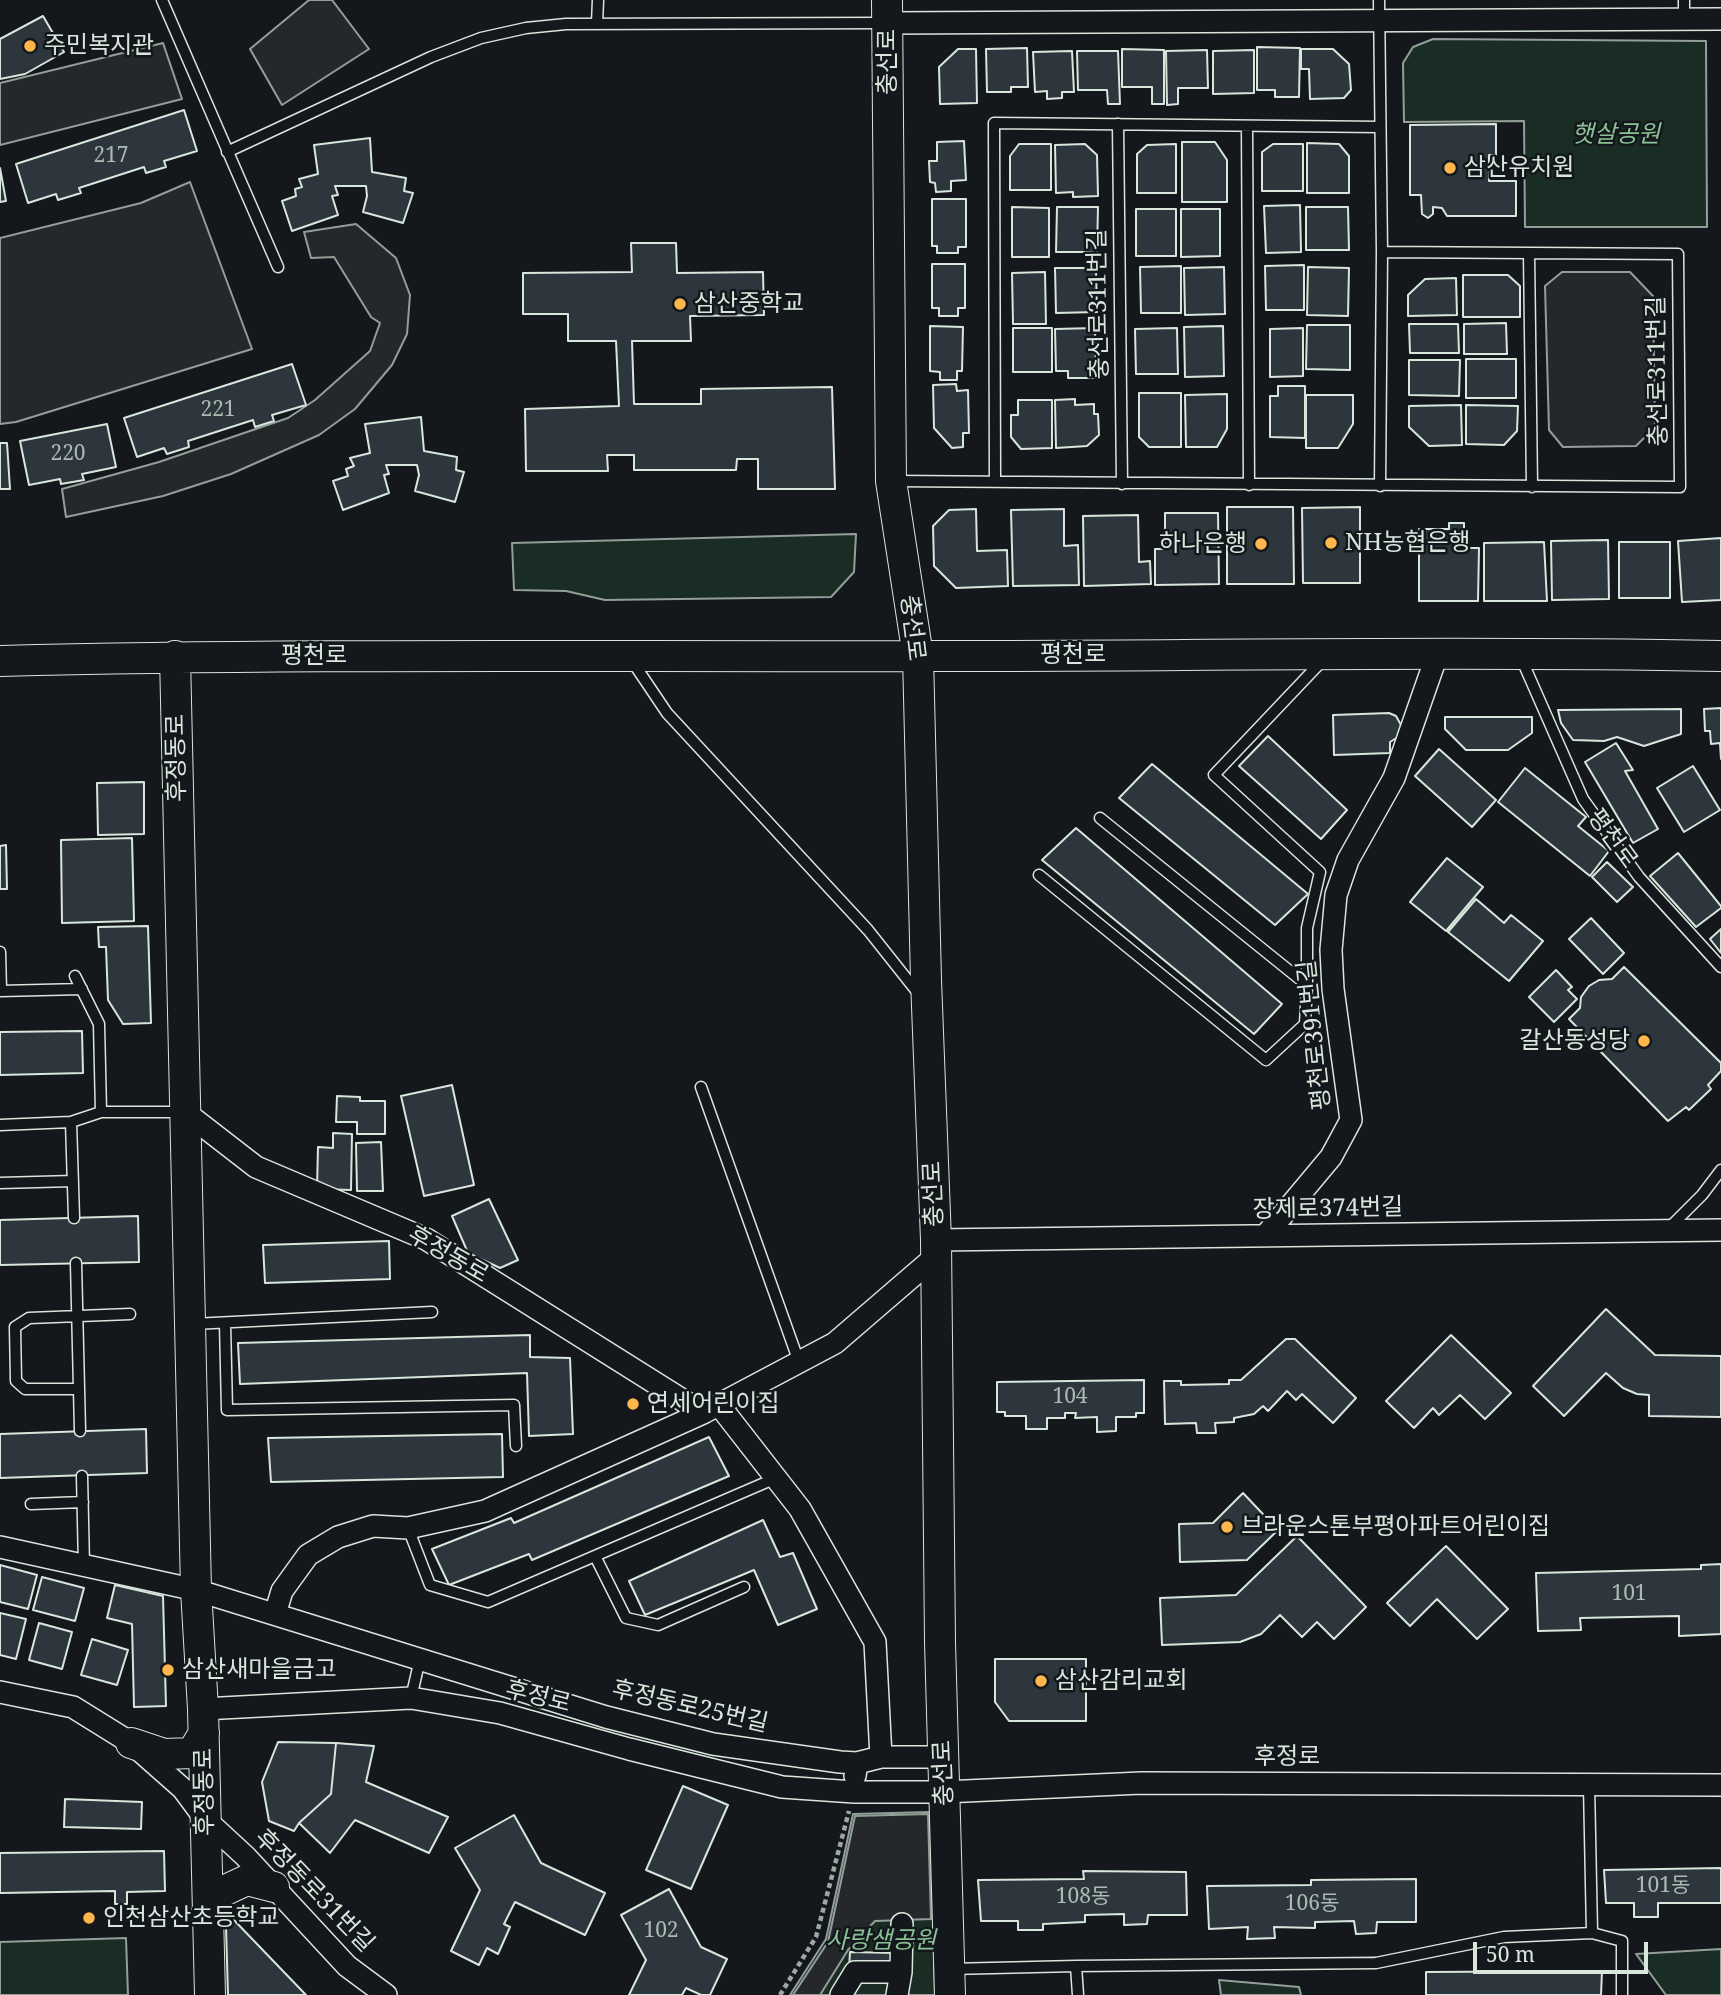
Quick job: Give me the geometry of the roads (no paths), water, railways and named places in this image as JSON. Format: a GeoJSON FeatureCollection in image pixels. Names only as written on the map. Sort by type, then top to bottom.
{"type":"FeatureCollection","features":[{"type":"Feature","properties":{"kind":"street"},"geometry":{"type":"LineString","coordinates":[[887,11],[1684,10],[1721,19]]}},
{"type":"Feature","properties":{"kind":"street","name":"충선로"},"geometry":{"type":"LineString","coordinates":[[887,11],[891,481],[918,656],[936,1248],[943,1756],[950,1982]]}},
{"type":"Feature","properties":{"kind":"street","name":"평천로"},"geometry":{"type":"LineString","coordinates":[[0,661],[175,656],[918,656],[1438,652],[1721,656]]}},
{"type":"Feature","properties":{"kind":"street","name":"평천로391번길"},"geometry":{"type":"LineString","coordinates":[[1265,1236],[1331,1157],[1351,1120],[1333,989],[1331,950],[1336,895],[1348,860],[1394,778],[1438,652]]}},
{"type":"Feature","properties":{"kind":"street","name":"후정동로"},"geometry":{"type":"LineString","coordinates":[[175,656],[196,1590],[204,1721],[210,1995]]}},
{"type":"Feature","properties":{"kind":"street","name":"후정동로"},"geometry":{"type":"LineString","coordinates":[[185,1112],[256,1167],[426,1239],[711,1409]]}},
{"type":"Feature","properties":{"kind":"street","name":"장제로374번길"},"geometry":{"type":"LineString","coordinates":[[936,1248],[1265,1236],[1721,1230]]}},
{"type":"Feature","properties":{"kind":"street","name":"충선로"},"geometry":{"type":"LineString","coordinates":[[711,1409],[835,1343],[936,1248]]}},
{"type":"Feature","properties":{"kind":"street"},"geometry":{"type":"LineString","coordinates":[[275,1614],[282,1591],[308,1555],[338,1536],[373,1527],[408,1528],[485,1511],[711,1409],[776,1478],[800,1509],[875,1642],[881,1757]]}},
{"type":"Feature","properties":{"kind":"street"},"geometry":{"type":"LineString","coordinates":[[0,1547],[196,1590]]}},
{"type":"Feature","properties":{"kind":"street","name":"후정동로25번길"},"geometry":{"type":"LineString","coordinates":[[196,1590],[606,1717],[713,1744],[857,1763]]}},
{"type":"Feature","properties":{"kind":"street","name":"후정동로31번길"},"geometry":{"type":"LineString","coordinates":[[0,1692],[73,1707],[131,1743],[183,1789],[206,1820],[274,1887],[347,1966],[386,1995]]}},
{"type":"Feature","properties":{"kind":"street","name":"후정로"},"geometry":{"type":"LineString","coordinates":[[204,1721],[411,1698],[500,1713],[782,1787],[854,1792],[944,1792],[1141,1783],[1721,1785]]}},
{"type":"Feature","properties":{"kind":"street"},"geometry":{"type":"LineString","coordinates":[[131,1743],[164,1754],[192,1753],[204,1721]]}},
{"type":"Feature","properties":{"kind":"street"},"geometry":{"type":"LineString","coordinates":[[854,1792],[857,1763],[881,1757],[943,1756]]}},
{"type":"Feature","properties":{"kind":"street"},"geometry":{"type":"LineString","coordinates":[[207,1912],[217,1894],[247,1880],[274,1887]]}},
{"type":"Feature","properties":{"kind":"street"},"geometry":{"type":"LineString","coordinates":[[897,1995],[901,1972],[902,1924]]}},
{"type":"Feature","properties":{"kind":"street"},"geometry":{"type":"LineString","coordinates":[[841,1995],[855,1972],[901,1972]]}},
{"type":"Feature","properties":{"kind":"lane"},"geometry":{"type":"LineString","coordinates":[[162,0],[278,267]]}},
{"type":"Feature","properties":{"kind":"lane"},"geometry":{"type":"LineString","coordinates":[[597,24],[598,0]]}},
{"type":"Feature","properties":{"kind":"lane"},"geometry":{"type":"LineString","coordinates":[[1379,10],[1382,252],[1380,486]]}},
{"type":"Feature","properties":{"kind":"lane"},"geometry":{"type":"LineString","coordinates":[[227,152],[431,57],[481,38],[526,28],[887,11]]}},
{"type":"Feature","properties":{"kind":"lane"},"geometry":{"type":"LineString","coordinates":[[995,482],[994,123],[1380,127]]}},
{"type":"Feature","properties":{"kind":"lane","name":"충선로311번길"},"geometry":{"type":"LineString","coordinates":[[1118,124],[1122,484]]}},
{"type":"Feature","properties":{"kind":"lane"},"geometry":{"type":"LineString","coordinates":[[1247,126],[1249,485]]}},
{"type":"Feature","properties":{"kind":"lane","name":"충선로311번길"},"geometry":{"type":"LineString","coordinates":[[891,481],[1680,487],[1678,254],[1382,252]]}},
{"type":"Feature","properties":{"kind":"lane"},"geometry":{"type":"LineString","coordinates":[[1530,253],[1532,487]]}},
{"type":"Feature","properties":{"kind":"lane","name":"평천로"},"geometry":{"type":"LineString","coordinates":[[1518,652],[1583,799],[1639,877],[1721,967]]}},
{"type":"Feature","properties":{"kind":"lane"},"geometry":{"type":"LineString","coordinates":[[1040,875],[1266,1060],[1305,1024],[1307,928],[1320,872],[1214,775],[1329,653]]}},
{"type":"Feature","properties":{"kind":"lane"},"geometry":{"type":"LineString","coordinates":[[629,656],[667,713],[868,930],[927,1003]]}},
{"type":"Feature","properties":{"kind":"lane"},"geometry":{"type":"LineString","coordinates":[[1100,818],[1307,985]]}},
{"type":"Feature","properties":{"kind":"lane"},"geometry":{"type":"LineString","coordinates":[[0,952],[0,991],[82,989]]}},
{"type":"Feature","properties":{"kind":"lane"},"geometry":{"type":"LineString","coordinates":[[75,976],[99,1024],[101,1112]]}},
{"type":"Feature","properties":{"kind":"lane"},"geometry":{"type":"LineString","coordinates":[[701,1087],[799,1362]]}},
{"type":"Feature","properties":{"kind":"lane"},"geometry":{"type":"LineString","coordinates":[[0,1125],[71,1122],[101,1112],[185,1112]]}},
{"type":"Feature","properties":{"kind":"lane"},"geometry":{"type":"LineString","coordinates":[[71,1122],[74,1218]]}},
{"type":"Feature","properties":{"kind":"lane"},"geometry":{"type":"LineString","coordinates":[[1666,1231],[1702,1195],[1721,1170]]}},
{"type":"Feature","properties":{"kind":"lane"},"geometry":{"type":"LineString","coordinates":[[0,1183],[73,1181]]}},
{"type":"Feature","properties":{"kind":"lane"},"geometry":{"type":"LineString","coordinates":[[76,1263],[80,1431]]}},
{"type":"Feature","properties":{"kind":"lane"},"geometry":{"type":"LineString","coordinates":[[190,1324],[432,1312]]}},
{"type":"Feature","properties":{"kind":"lane"},"geometry":{"type":"LineString","coordinates":[[79,1389],[25,1390],[16,1381],[15,1327],[29,1318],[130,1314]]}},
{"type":"Feature","properties":{"kind":"lane"},"geometry":{"type":"LineString","coordinates":[[225,1323],[227,1410],[514,1405],[516,1446]]}},
{"type":"Feature","properties":{"kind":"lane"},"geometry":{"type":"LineString","coordinates":[[82,1476],[85,1566]]}},
{"type":"Feature","properties":{"kind":"lane"},"geometry":{"type":"LineString","coordinates":[[408,1528],[430,1585],[488,1602],[776,1478]]}},
{"type":"Feature","properties":{"kind":"lane"},"geometry":{"type":"LineString","coordinates":[[31,1504],[83,1502]]}},
{"type":"Feature","properties":{"kind":"lane"},"geometry":{"type":"LineString","coordinates":[[595,1556],[626,1618],[658,1625],[744,1587]]}},
{"type":"Feature","properties":{"kind":"lane"},"geometry":{"type":"LineString","coordinates":[[411,1698],[420,1659]]}},
{"type":"Feature","properties":{"kind":"lane"},"geometry":{"type":"LineString","coordinates":[[1589,1785],[1592,1933]]}},
{"type":"Feature","properties":{"kind":"lane"},"geometry":{"type":"LineString","coordinates":[[950,1982],[1076,1966],[1376,1963],[1504,1937],[1592,1933],[1622,1941],[1622,1995]]}},
{"type":"Feature","properties":{"kind":"lane"},"geometry":{"type":"LineString","coordinates":[[1076,1966],[1078,1995]]}},
{"type":"Feature","properties":{"kind":"place","name":"주민복지관"},"geometry":{"type":"Point","coordinates":[30,46]}},
{"type":"Feature","properties":{"kind":"place","name":"삼산유치원"},"geometry":{"type":"Point","coordinates":[1450,168]}},
{"type":"Feature","properties":{"kind":"place","name":"삼산중학교"},"geometry":{"type":"Point","coordinates":[680,304]}},
{"type":"Feature","properties":{"kind":"place","name":"NH농협은행"},"geometry":{"type":"Point","coordinates":[1331,543]}},
{"type":"Feature","properties":{"kind":"place","name":"하나은행"},"geometry":{"type":"Point","coordinates":[1261,544]}},
{"type":"Feature","properties":{"kind":"place","name":"갈산동성당"},"geometry":{"type":"Point","coordinates":[1644,1041]}},
{"type":"Feature","properties":{"kind":"place","name":"연세어린이집"},"geometry":{"type":"Point","coordinates":[633,1404]}},
{"type":"Feature","properties":{"kind":"place","name":"브라운스톤부평아파트어린이집"},"geometry":{"type":"Point","coordinates":[1227,1527]}},
{"type":"Feature","properties":{"kind":"place","name":"삼산새마을금고"},"geometry":{"type":"Point","coordinates":[168,1670]}},
{"type":"Feature","properties":{"kind":"place","name":"삼산감리교회"},"geometry":{"type":"Point","coordinates":[1041,1681]}},
{"type":"Feature","properties":{"kind":"place","name":"인천삼산초등학교"},"geometry":{"type":"Point","coordinates":[89,1918]}},
{"type":"Feature","properties":{"kind":"park label","name":"햇살공원"},"geometry":{"type":"Point","coordinates":[1616,135]}},
{"type":"Feature","properties":{"kind":"park label","name":"사랑샘공원"},"geometry":{"type":"Point","coordinates":[881,1941]}}]}
